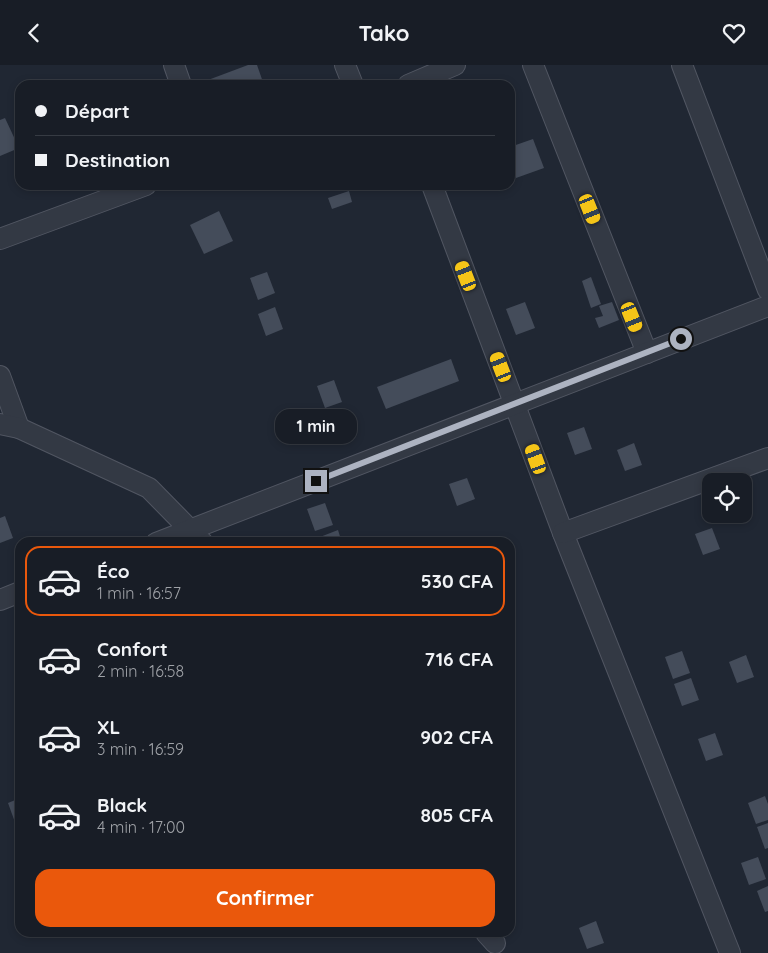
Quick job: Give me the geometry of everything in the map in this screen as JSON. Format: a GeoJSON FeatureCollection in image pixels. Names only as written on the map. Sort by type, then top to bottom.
{"type":"FeatureCollection","features":[{"type":"Feature","properties":{"kind":"street"},"geometry":{"type":"LineString","coordinates":[[174,65],[180,80]]}},
{"type":"Feature","properties":{"kind":"street"},"geometry":{"type":"LineString","coordinates":[[345,65],[351,80]]}},
{"type":"Feature","properties":{"kind":"street"},"geometry":{"type":"LineString","coordinates":[[420,80],[455,65]]}},
{"type":"Feature","properties":{"kind":"street"},"geometry":{"type":"LineString","coordinates":[[533,65],[647,353]]}},
{"type":"Feature","properties":{"kind":"street"},"geometry":{"type":"LineString","coordinates":[[682,65],[768,290]]}},
{"type":"Feature","properties":{"kind":"street"},"geometry":{"type":"LineString","coordinates":[[0,239],[132,190]]}},
{"type":"Feature","properties":{"kind":"street"},"geometry":{"type":"LineString","coordinates":[[434,190],[563,533],[730,953]]}},
{"type":"Feature","properties":{"kind":"street"},"geometry":{"type":"LineString","coordinates":[[0,376],[10,426],[149,488],[197,536],[515,404],[768,306]]}},
{"type":"Feature","properties":{"kind":"street"},"geometry":{"type":"LineString","coordinates":[[563,533],[768,458]]}},
{"type":"Feature","properties":{"kind":"street"},"geometry":{"type":"LineString","coordinates":[[0,600],[15,594]]}},
{"type":"Feature","properties":{"kind":"building"},"geometry":{"type":"Polygon","coordinates":[[[248,65],[257,65],[262,80],[208,80],[248,65]]]}},
{"type":"Feature","properties":{"kind":"building"},"geometry":{"type":"Polygon","coordinates":[[[5,118],[15,139],[15,150],[0,156],[0,120],[5,118]]]}},
{"type":"Feature","properties":{"kind":"building"},"geometry":{"type":"Polygon","coordinates":[[[533,139],[544,168],[516,178],[515,145],[533,139]]]}},
{"type":"Feature","properties":{"kind":"building"},"geometry":{"type":"Polygon","coordinates":[[[349,191],[352,202],[332,209],[328,198],[349,191]]]}},
{"type":"Feature","properties":{"kind":"building"},"geometry":{"type":"Polygon","coordinates":[[[219,211],[233,241],[204,254],[190,225],[219,211]]]}},
{"type":"Feature","properties":{"kind":"building"},"geometry":{"type":"Polygon","coordinates":[[[267,272],[275,293],[258,300],[250,278],[267,272]]]}},
{"type":"Feature","properties":{"kind":"building"},"geometry":{"type":"Polygon","coordinates":[[[591,277],[601,304],[591,308],[582,281],[591,277]]]}},
{"type":"Feature","properties":{"kind":"building"},"geometry":{"type":"Polygon","coordinates":[[[525,302],[535,328],[516,335],[506,309],[525,302]]]}},
{"type":"Feature","properties":{"kind":"building"},"geometry":{"type":"Polygon","coordinates":[[[612,302],[619,320],[599,328],[595,318],[603,316],[599,306],[612,302]]]}},
{"type":"Feature","properties":{"kind":"building"},"geometry":{"type":"Polygon","coordinates":[[[275,307],[283,329],[266,336],[258,314],[275,307]]]}},
{"type":"Feature","properties":{"kind":"building"},"geometry":{"type":"Polygon","coordinates":[[[451,359],[459,381],[386,409],[377,387],[451,359]]]}},
{"type":"Feature","properties":{"kind":"building"},"geometry":{"type":"Polygon","coordinates":[[[334,380],[342,402],[325,408],[317,386],[334,380]]]}},
{"type":"Feature","properties":{"kind":"building"},"geometry":{"type":"Polygon","coordinates":[[[584,427],[592,449],[575,455],[567,433],[584,427]]]}},
{"type":"Feature","properties":{"kind":"building"},"geometry":{"type":"Polygon","coordinates":[[[634,443],[642,465],[625,471],[617,450],[634,443]]]}},
{"type":"Feature","properties":{"kind":"building"},"geometry":{"type":"Polygon","coordinates":[[[467,478],[475,499],[457,506],[449,484],[467,478]]]}},
{"type":"Feature","properties":{"kind":"building"},"geometry":{"type":"Polygon","coordinates":[[[325,503],[333,525],[315,531],[307,509],[325,503]]]}},
{"type":"Feature","properties":{"kind":"building"},"geometry":{"type":"Polygon","coordinates":[[[5,516],[13,538],[0,543],[0,518],[5,516]]]}},
{"type":"Feature","properties":{"kind":"building"},"geometry":{"type":"Polygon","coordinates":[[[712,528],[720,549],[703,555],[695,534],[712,528]]]}},
{"type":"Feature","properties":{"kind":"building"},"geometry":{"type":"Polygon","coordinates":[[[338,530],[340,537],[320,537],[338,530]]]}},
{"type":"Feature","properties":{"kind":"building"},"geometry":{"type":"Polygon","coordinates":[[[682,651],[690,673],[673,679],[665,657],[682,651]]]}},
{"type":"Feature","properties":{"kind":"building"},"geometry":{"type":"Polygon","coordinates":[[[746,655],[754,677],[737,683],[729,662],[746,655]]]}},
{"type":"Feature","properties":{"kind":"building"},"geometry":{"type":"Polygon","coordinates":[[[691,678],[699,700],[682,706],[674,684],[691,678]]]}},
{"type":"Feature","properties":{"kind":"building"},"geometry":{"type":"Polygon","coordinates":[[[715,733],[723,755],[706,761],[698,739],[715,733]]]}},
{"type":"Feature","properties":{"kind":"building"},"geometry":{"type":"Polygon","coordinates":[[[765,796],[768,804],[768,820],[756,824],[748,803],[765,796]]]}},
{"type":"Feature","properties":{"kind":"building"},"geometry":{"type":"Polygon","coordinates":[[[15,800],[15,822],[8,803],[15,800]]]}},
{"type":"Feature","properties":{"kind":"building"},"geometry":{"type":"Polygon","coordinates":[[[768,823],[768,848],[765,849],[757,827],[768,823]]]}},
{"type":"Feature","properties":{"kind":"building"},"geometry":{"type":"Polygon","coordinates":[[[758,857],[766,879],[749,885],[741,863],[758,857]]]}},
{"type":"Feature","properties":{"kind":"building"},"geometry":{"type":"Polygon","coordinates":[[[768,886],[768,911],[765,912],[757,891],[768,886]]]}},
{"type":"Feature","properties":{"kind":"building"},"geometry":{"type":"Polygon","coordinates":[[[596,921],[604,943],[587,949],[579,928],[596,921]]]}},
{"type":"Feature","properties":{"kind":"route"},"geometry":{"type":"LineString","coordinates":[[316,481],[681,339]]}}]}
